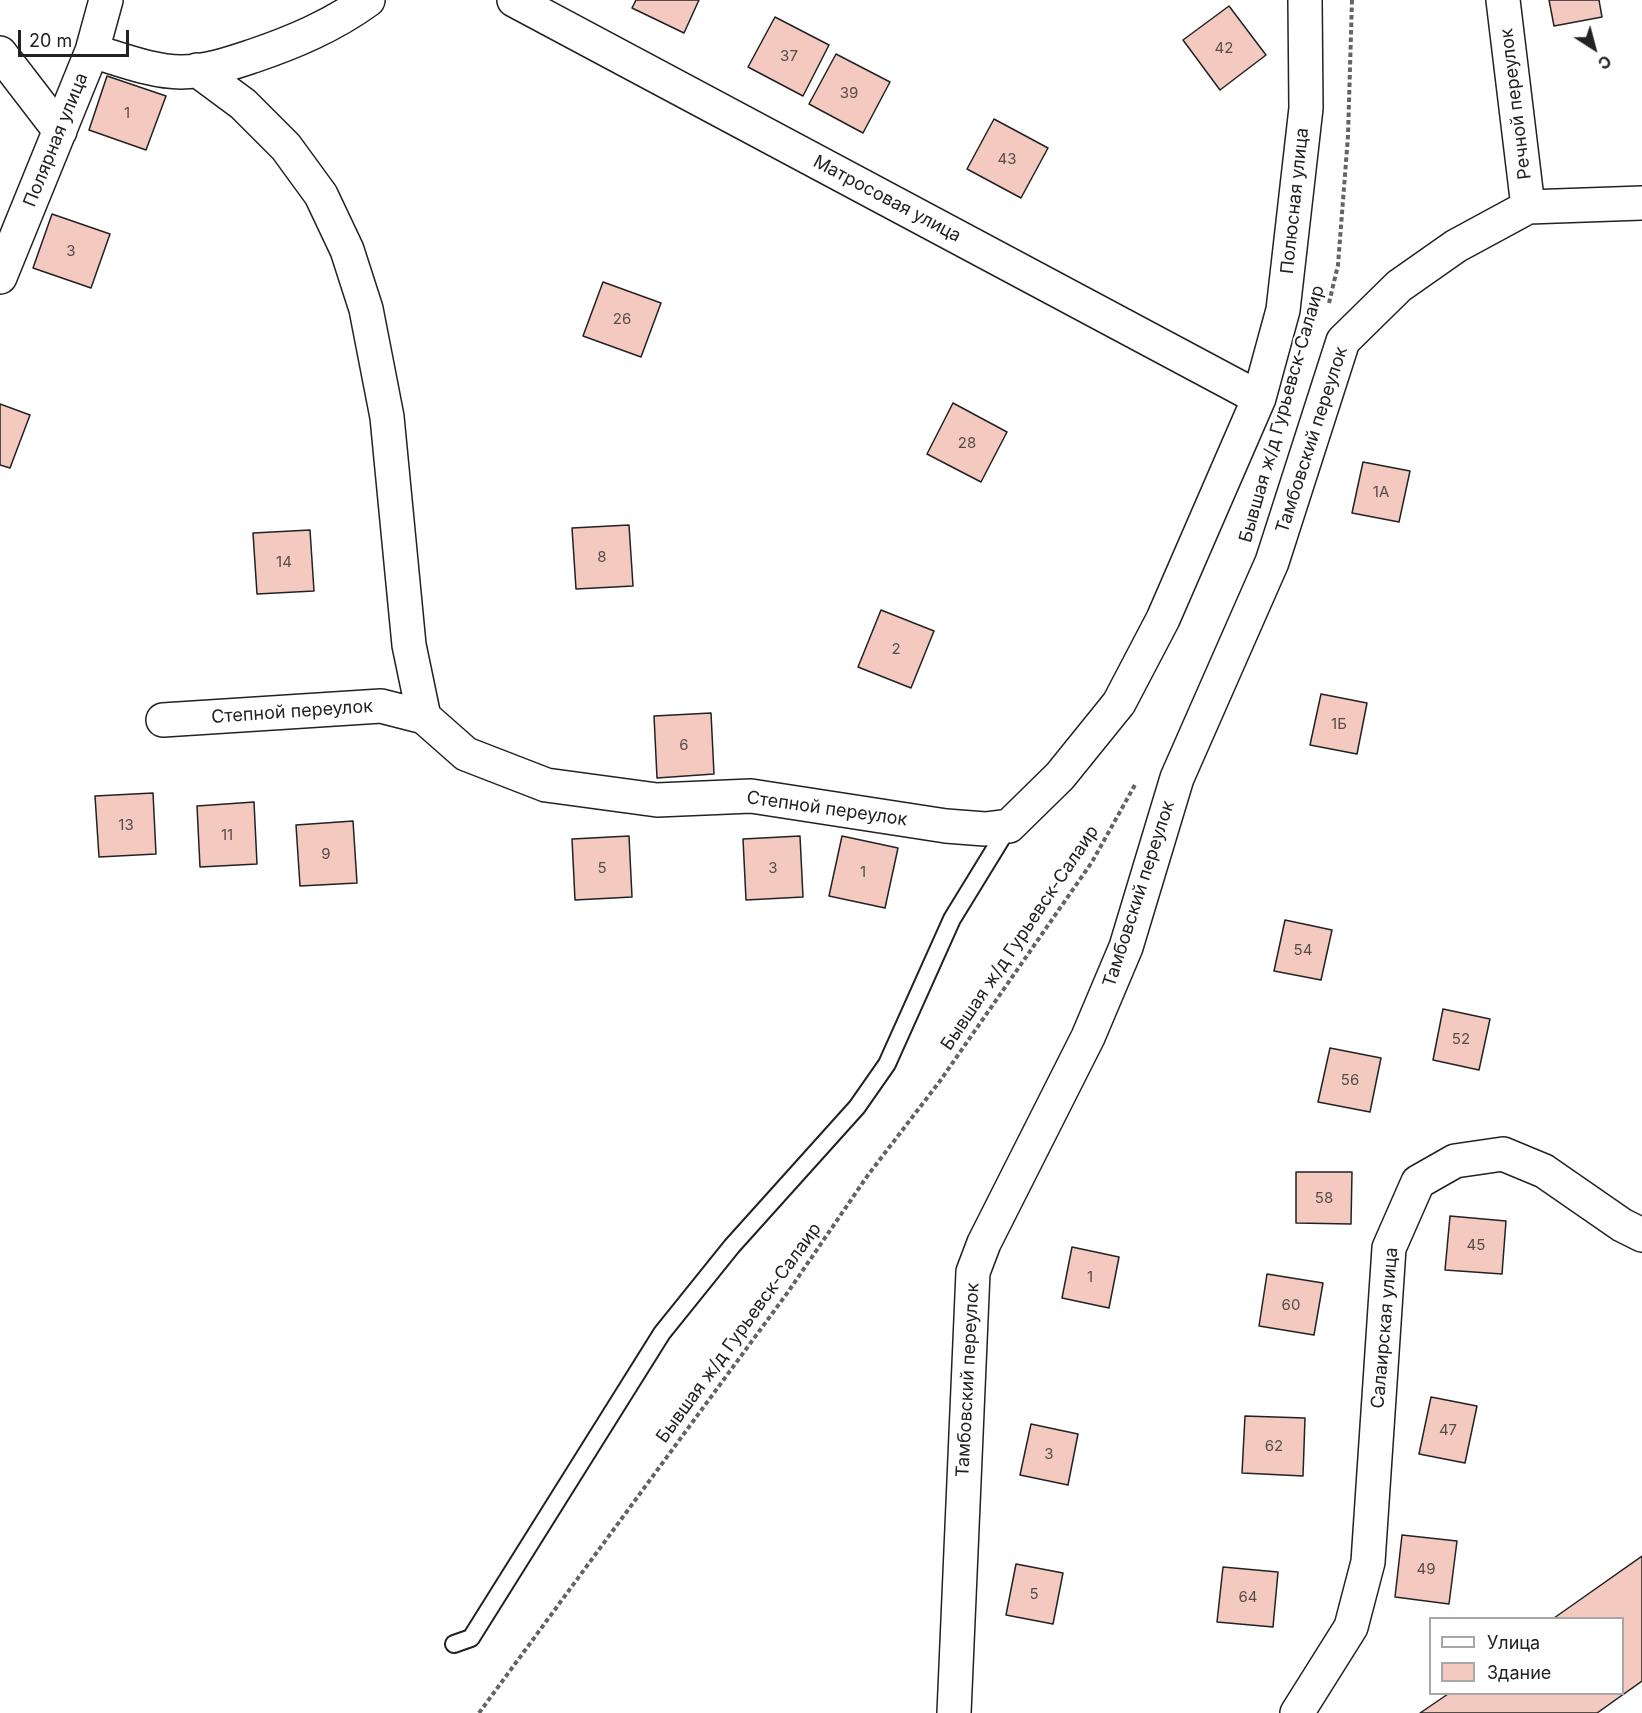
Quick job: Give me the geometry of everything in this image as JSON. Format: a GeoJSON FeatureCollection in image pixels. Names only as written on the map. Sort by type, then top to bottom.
{"type":"FeatureCollection","features":[{"type":"Feature","properties":{"kind":"street","name":"Полярная улица"},"geometry":{"type":"LineString","coordinates":[[0,277],[92,51],[106,0]]}},
{"type":"Feature","properties":{"kind":"street"},"geometry":{"type":"LineString","coordinates":[[92,51],[154,68],[180,72],[218,68],[296,41],[349,13],[368,0]]}},
{"type":"Feature","properties":{"kind":"street","name":"Матросовая улица"},"geometry":{"type":"LineString","coordinates":[[514,0],[1259,398]]}},
{"type":"Feature","properties":{"kind":"street","name":"Полюсная улица"},"geometry":{"type":"LineString","coordinates":[[1009,826],[1060,776],[1119,703],[1163,619],[1259,398],[1283,310],[1306,108],[1305,0]]}},
{"type":"Feature","properties":{"kind":"street","name":"Речной переулок"},"geometry":{"type":"LineString","coordinates":[[1503,0],[1528,207]]}},
{"type":"Feature","properties":{"kind":"street"},"geometry":{"type":"LineString","coordinates":[[0,53],[60,131]]}},
{"type":"Feature","properties":{"kind":"street"},"geometry":{"type":"LineString","coordinates":[[197,70],[243,104],[286,147],[321,195],[347,250],[366,309],[387,417],[409,645],[424,717]]}},
{"type":"Feature","properties":{"kind":"street"},"geometry":{"type":"LineString","coordinates":[[1528,207],[1642,202]]}},
{"type":"Feature","properties":{"kind":"street","name":"Тамбовский переулок"},"geometry":{"type":"LineString","coordinates":[[954,1713],[973,1272],[984,1243],[1088,1037],[1126,947],[1178,778],[1272,562],[1343,341],[1399,286],[1456,246],[1528,207]]}},
{"type":"Feature","properties":{"kind":"street","name":"Степной переулок"},"geometry":{"type":"LineString","coordinates":[[163,720],[381,706],[424,717],[466,754],[546,785],[657,800],[751,796],[946,826],[985,829],[1009,826]]}},
{"type":"Feature","properties":{"kind":"street","name":"Салаирская улица"},"geometry":{"type":"LineString","coordinates":[[1297,1713],[1352,1627],[1368,1562],[1389,1248],[1418,1182],[1455,1161],[1503,1154],[1544,1172],[1622,1225],[1642,1235]]}},
{"type":"Feature","properties":{"kind":"lane"},"geometry":{"type":"LineString","coordinates":[[454,1644],[471,1638],[662,1333],[732,1246],[857,1107],[887,1064],[952,920],[1009,826]]}},
{"type":"Feature","properties":{"kind":"path","name":"Бывшая ж/д Гурьевск-Салаир"},"geometry":{"type":"LineString","coordinates":[[1328,307],[1338,265],[1346,159],[1353,0]]}},
{"type":"Feature","properties":{"kind":"path","name":"Бывшая ж/д Гурьевск-Салаир"},"geometry":{"type":"LineString","coordinates":[[479,1713],[788,1292],[868,1175],[940,1081],[1092,862],[1137,782]]}},
{"type":"Feature","properties":{"kind":"building"},"geometry":{"type":"Polygon","coordinates":[[[636,0],[699,0],[684,33],[632,8],[636,0]]]}},
{"type":"Feature","properties":{"kind":"building"},"geometry":{"type":"Polygon","coordinates":[[[1549,0],[1599,0],[1602,17],[1554,26],[1549,0]]]}},
{"type":"Feature","properties":{"kind":"building"},"geometry":{"type":"Polygon","coordinates":[[[1229,6],[1266,55],[1220,90],[1183,40],[1229,6]]]}},
{"type":"Feature","properties":{"kind":"building"},"geometry":{"type":"Polygon","coordinates":[[[775,17],[829,45],[803,96],[748,67],[775,17]]]}},
{"type":"Feature","properties":{"kind":"building"},"geometry":{"type":"Polygon","coordinates":[[[836,54],[890,82],[863,133],[809,104],[836,54]]]}},
{"type":"Feature","properties":{"kind":"building"},"geometry":{"type":"Polygon","coordinates":[[[107,76],[166,96],[146,150],[89,130],[107,76]]]}},
{"type":"Feature","properties":{"kind":"building"},"geometry":{"type":"Polygon","coordinates":[[[994,119],[1048,148],[1021,198],[967,169],[994,119]]]}},
{"type":"Feature","properties":{"kind":"building"},"geometry":{"type":"Polygon","coordinates":[[[52,214],[110,234],[91,288],[33,268],[52,214]]]}},
{"type":"Feature","properties":{"kind":"building"},"geometry":{"type":"Polygon","coordinates":[[[603,282],[661,303],[641,357],[583,336],[603,282]]]}},
{"type":"Feature","properties":{"kind":"building"},"geometry":{"type":"Polygon","coordinates":[[[953,403],[1007,432],[981,482],[927,454],[953,403]]]}},
{"type":"Feature","properties":{"kind":"building"},"geometry":{"type":"Polygon","coordinates":[[[0,404],[30,415],[10,468],[0,465],[0,404]]]}},
{"type":"Feature","properties":{"kind":"building"},"geometry":{"type":"Polygon","coordinates":[[[1363,462],[1410,471],[1399,522],[1352,513],[1363,462]]]}},
{"type":"Feature","properties":{"kind":"building"},"geometry":{"type":"Polygon","coordinates":[[[629,525],[633,586],[576,589],[572,528],[629,525]]]}},
{"type":"Feature","properties":{"kind":"building"},"geometry":{"type":"Polygon","coordinates":[[[310,530],[314,591],[257,594],[253,533],[310,530]]]}},
{"type":"Feature","properties":{"kind":"building"},"geometry":{"type":"Polygon","coordinates":[[[881,610],[934,631],[911,688],[858,667],[881,610]]]}},
{"type":"Feature","properties":{"kind":"building"},"geometry":{"type":"Polygon","coordinates":[[[1321,694],[1367,703],[1357,754],[1310,745],[1321,694]]]}},
{"type":"Feature","properties":{"kind":"building"},"geometry":{"type":"Polygon","coordinates":[[[711,713],[714,774],[657,778],[654,716],[711,713]]]}},
{"type":"Feature","properties":{"kind":"building"},"geometry":{"type":"Polygon","coordinates":[[[153,793],[156,854],[99,857],[95,796],[153,793]]]}},
{"type":"Feature","properties":{"kind":"building"},"geometry":{"type":"Polygon","coordinates":[[[254,802],[257,864],[200,867],[197,806],[254,802]]]}},
{"type":"Feature","properties":{"kind":"building"},"geometry":{"type":"Polygon","coordinates":[[[353,821],[357,883],[300,886],[296,825],[353,821]]]}},
{"type":"Feature","properties":{"kind":"building"},"geometry":{"type":"Polygon","coordinates":[[[629,836],[632,897],[575,900],[572,839],[629,836]]]}},
{"type":"Feature","properties":{"kind":"building"},"geometry":{"type":"Polygon","coordinates":[[[800,836],[803,897],[746,900],[743,839],[800,836]]]}},
{"type":"Feature","properties":{"kind":"building"},"geometry":{"type":"Polygon","coordinates":[[[842,836],[898,848],[885,908],[829,896],[842,836]]]}},
{"type":"Feature","properties":{"kind":"building"},"geometry":{"type":"Polygon","coordinates":[[[1285,920],[1332,930],[1321,980],[1274,971],[1285,920]]]}},
{"type":"Feature","properties":{"kind":"building"},"geometry":{"type":"Polygon","coordinates":[[[1443,1009],[1490,1019],[1479,1070],[1433,1060],[1443,1009]]]}},
{"type":"Feature","properties":{"kind":"building"},"geometry":{"type":"Polygon","coordinates":[[[1330,1048],[1381,1058],[1370,1112],[1318,1102],[1330,1048]]]}},
{"type":"Feature","properties":{"kind":"building"},"geometry":{"type":"Polygon","coordinates":[[[1296,1172],[1352,1172],[1351,1224],[1296,1223],[1296,1172]]]}},
{"type":"Feature","properties":{"kind":"building"},"geometry":{"type":"Polygon","coordinates":[[[1450,1216],[1506,1221],[1502,1274],[1445,1270],[1450,1216]]]}},
{"type":"Feature","properties":{"kind":"building"},"geometry":{"type":"Polygon","coordinates":[[[1072,1247],[1119,1257],[1109,1308],[1062,1298],[1072,1247]]]}},
{"type":"Feature","properties":{"kind":"building"},"geometry":{"type":"Polygon","coordinates":[[[1267,1274],[1323,1283],[1314,1335],[1259,1326],[1267,1274]]]}},
{"type":"Feature","properties":{"kind":"building"},"geometry":{"type":"Polygon","coordinates":[[[1431,1397],[1477,1406],[1465,1463],[1419,1454],[1431,1397]]]}},
{"type":"Feature","properties":{"kind":"building"},"geometry":{"type":"Polygon","coordinates":[[[1245,1416],[1305,1418],[1303,1476],[1242,1473],[1245,1416]]]}},
{"type":"Feature","properties":{"kind":"building"},"geometry":{"type":"Polygon","coordinates":[[[1031,1424],[1078,1434],[1068,1485],[1020,1475],[1031,1424]]]}},
{"type":"Feature","properties":{"kind":"building"},"geometry":{"type":"Polygon","coordinates":[[[1402,1535],[1457,1541],[1449,1604],[1395,1597],[1402,1535]]]}},
{"type":"Feature","properties":{"kind":"building"},"geometry":{"type":"Polygon","coordinates":[[[1642,1556],[1642,1681],[1624,1694],[1624,1617],[1555,1617],[1642,1556]]]}},
{"type":"Feature","properties":{"kind":"building"},"geometry":{"type":"Polygon","coordinates":[[[1016,1564],[1063,1573],[1053,1624],[1006,1615],[1016,1564]]]}},
{"type":"Feature","properties":{"kind":"building"},"geometry":{"type":"Polygon","coordinates":[[[1223,1567],[1278,1572],[1273,1627],[1217,1622],[1223,1567]]]}},
{"type":"Feature","properties":{"kind":"building"},"geometry":{"type":"Polygon","coordinates":[[[1447,1695],[1622,1695],[1597,1713],[1420,1713],[1447,1695]]]}}]}
